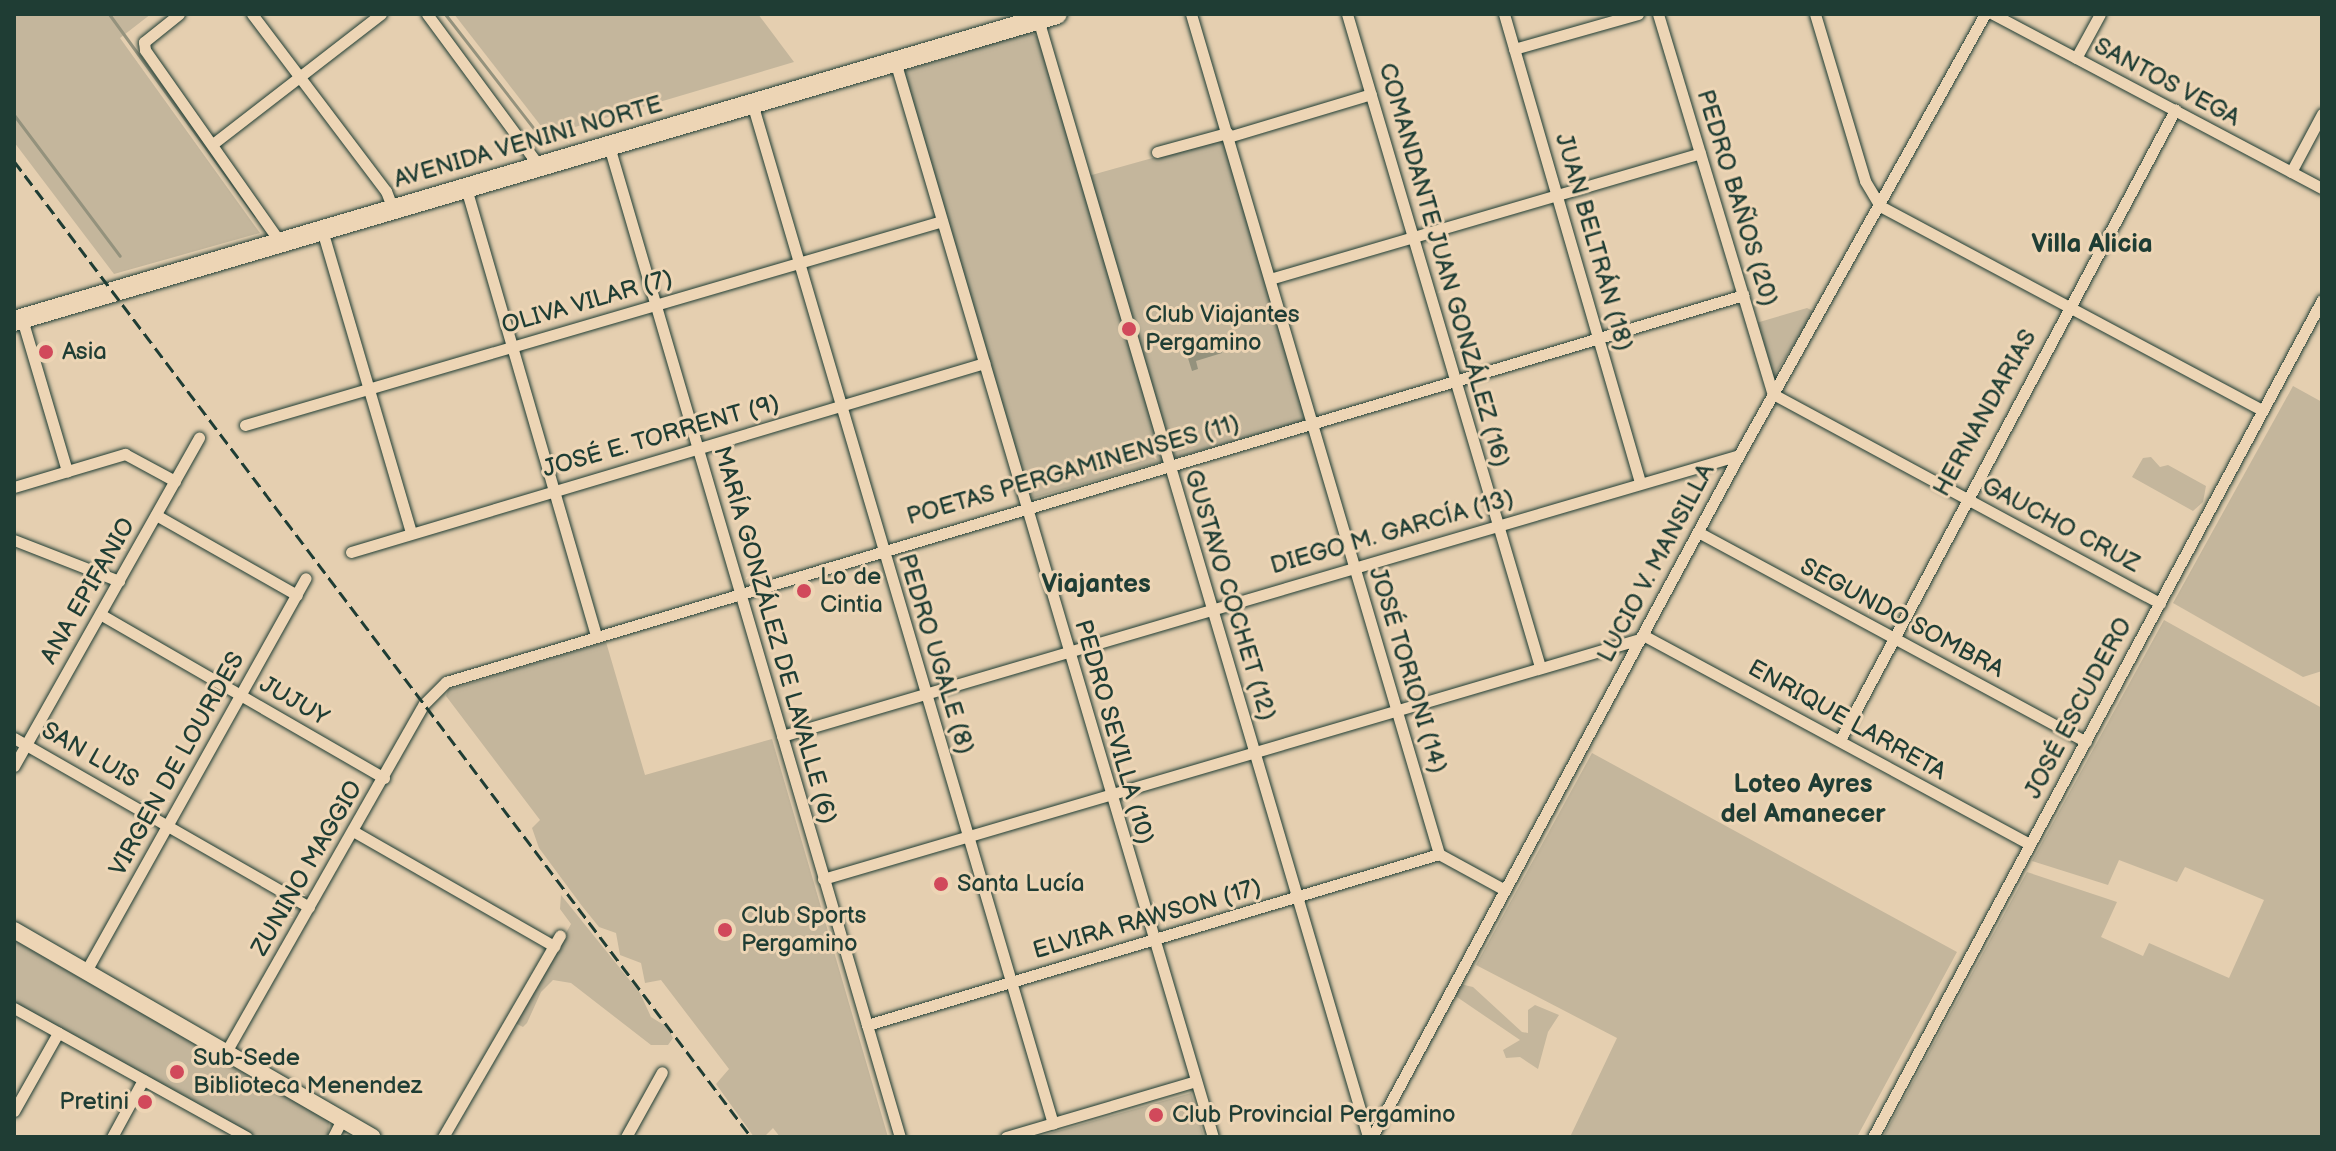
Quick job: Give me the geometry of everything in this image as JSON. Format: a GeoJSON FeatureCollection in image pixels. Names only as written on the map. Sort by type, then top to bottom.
{"type":"FeatureCollection","features":[{"type":"Feature","properties":{"kind":"highway","name":"AVENIDA VENINI NORTE"},"geometry":{"type":"LineString","coordinates":[[18,320],[1047,17]]}},
{"type":"Feature","properties":{"kind":"main road"},"geometry":{"type":"LineString","coordinates":[[14,930],[373,1137]]}},
{"type":"Feature","properties":{"kind":"street"},"geometry":{"type":"LineString","coordinates":[[179,14],[144,42],[280,242]]}},
{"type":"Feature","properties":{"kind":"street"},"geometry":{"type":"LineString","coordinates":[[252,14],[386,191],[393,209]]}},
{"type":"Feature","properties":{"kind":"street"},"geometry":{"type":"LineString","coordinates":[[214,143],[381,14]]}},
{"type":"Feature","properties":{"kind":"street"},"geometry":{"type":"LineString","coordinates":[[427,14],[539,166]]}},
{"type":"Feature","properties":{"kind":"street","name":"JOSÉ TORIONI (14)"},"geometry":{"type":"LineString","coordinates":[[1191,14],[1439,854]]}},
{"type":"Feature","properties":{"kind":"street","name":"COMANDANTE JUAN GONZÁLEZ (16)"},"geometry":{"type":"LineString","coordinates":[[1347,14],[1540,667]]}},
{"type":"Feature","properties":{"kind":"street","name":"JUAN BELTRÁN (18)"},"geometry":{"type":"LineString","coordinates":[[1504,14],[1640,483]]}},
{"type":"Feature","properties":{"kind":"street"},"geometry":{"type":"LineString","coordinates":[[1514,49],[1638,14]]}},
{"type":"Feature","properties":{"kind":"street","name":"PEDRO BAÑOS (20)"},"geometry":{"type":"LineString","coordinates":[[1658,14],[1773,394]]}},
{"type":"Feature","properties":{"kind":"street"},"geometry":{"type":"LineString","coordinates":[[1815,14],[1865,181],[1880,206],[2262,410]]}},
{"type":"Feature","properties":{"kind":"street","name":"LUCIO V. MANSILLA"},"geometry":{"type":"LineString","coordinates":[[1370,1137],[1739,455],[1985,14]]}},
{"type":"Feature","properties":{"kind":"street","name":"SANTOS VEGA"},"geometry":{"type":"LineString","coordinates":[[1993,14],[2322,188]]}},
{"type":"Feature","properties":{"kind":"street"},"geometry":{"type":"LineString","coordinates":[[2076,58],[2100,14]]}},
{"type":"Feature","properties":{"kind":"street","name":"GUSTAVO COCHET (12)"},"geometry":{"type":"LineString","coordinates":[[1047,17],[1168,465],[1370,1137]]}},
{"type":"Feature","properties":{"kind":"street","name":"PEDRO SEVILLA (10)"},"geometry":{"type":"LineString","coordinates":[[895,61],[1108,794],[1213,1137]]}},
{"type":"Feature","properties":{"kind":"street"},"geometry":{"type":"LineString","coordinates":[[1157,152],[1371,94]]}},
{"type":"Feature","properties":{"kind":"street","name":"PEDRO UGALE (8)"},"geometry":{"type":"LineString","coordinates":[[752,103],[1053,1124]]}},
{"type":"Feature","properties":{"kind":"street","name":"HERNANDARIAS"},"geometry":{"type":"LineString","coordinates":[[1840,740],[1964,499],[2175,110]]}},
{"type":"Feature","properties":{"kind":"street"},"geometry":{"type":"LineString","coordinates":[[2291,172],[2322,114]]}},
{"type":"Feature","properties":{"kind":"street","name":"MARÍA GONZÁLEZ DE LAVALLE (6)"},"geometry":{"type":"LineString","coordinates":[[609,146],[900,1137]]}},
{"type":"Feature","properties":{"kind":"street"},"geometry":{"type":"LineString","coordinates":[[1270,279],[1700,153]]}},
{"type":"Feature","properties":{"kind":"street"},"geometry":{"type":"LineString","coordinates":[[466,188],[596,636]]}},
{"type":"Feature","properties":{"kind":"street","name":"OLIVA VILAR (7)"},"geometry":{"type":"LineString","coordinates":[[245,425],[942,221]]}},
{"type":"Feature","properties":{"kind":"street"},"geometry":{"type":"LineString","coordinates":[[322,230],[411,533]]}},
{"type":"Feature","properties":{"kind":"street","name":"POETAS PERGAMINENSES (11)"},"geometry":{"type":"LineString","coordinates":[[424,704],[451,680],[882,549],[1743,295]]}},
{"type":"Feature","properties":{"kind":"street","name":"JOSÉ ESCUDERO"},"geometry":{"type":"LineString","coordinates":[[1873,1137],[2322,300]]}},
{"type":"Feature","properties":{"kind":"street"},"geometry":{"type":"LineString","coordinates":[[18,320],[67,471]]}},
{"type":"Feature","properties":{"kind":"street","name":"JOSÉ E. TORRENT (9)"},"geometry":{"type":"LineString","coordinates":[[351,552],[984,363]]}},
{"type":"Feature","properties":{"kind":"street","name":"GAUCHO CRUZ"},"geometry":{"type":"LineString","coordinates":[[1773,394],[2160,603]]}},
{"type":"Feature","properties":{"kind":"street","name":"ANA EPIFANIO"},"geometry":{"type":"LineString","coordinates":[[14,766],[199,438]]}},
{"type":"Feature","properties":{"kind":"street"},"geometry":{"type":"LineString","coordinates":[[14,487],[125,454],[175,481]]}},
{"type":"Feature","properties":{"kind":"street","name":"DIEGO M. GARCÍA (13)"},"geometry":{"type":"LineString","coordinates":[[782,736],[1739,455]]}},
{"type":"Feature","properties":{"kind":"street"},"geometry":{"type":"LineString","coordinates":[[156,515],[297,595]]}},
{"type":"Feature","properties":{"kind":"street","name":"SEGUNDO SOMBRA"},"geometry":{"type":"LineString","coordinates":[[1698,532],[2086,742]]}},
{"type":"Feature","properties":{"kind":"street"},"geometry":{"type":"LineString","coordinates":[[14,540],[119,581]]}},
{"type":"Feature","properties":{"kind":"street","name":"VIRGEN DE LOURDES"},"geometry":{"type":"LineString","coordinates":[[86,971],[306,578]]}},
{"type":"Feature","properties":{"kind":"street","name":"JUJUY"},"geometry":{"type":"LineString","coordinates":[[100,614],[384,778]]}},
{"type":"Feature","properties":{"kind":"street"},"geometry":{"type":"LineString","coordinates":[[823,879],[1642,637]]}},
{"type":"Feature","properties":{"kind":"street","name":"ENRIQUE LARRETA"},"geometry":{"type":"LineString","coordinates":[[1642,637],[1840,740],[2029,844]]}},
{"type":"Feature","properties":{"kind":"street","name":"ZUNINO MAGGIO"},"geometry":{"type":"LineString","coordinates":[[226,1052],[424,704]]}},
{"type":"Feature","properties":{"kind":"street","name":"SAN LUIS"},"geometry":{"type":"LineString","coordinates":[[14,738],[309,907]]}},
{"type":"Feature","properties":{"kind":"street"},"geometry":{"type":"LineString","coordinates":[[353,831],[557,940],[443,1137]]}},
{"type":"Feature","properties":{"kind":"street"},"geometry":{"type":"LineString","coordinates":[[1439,854],[1503,889]]}},
{"type":"Feature","properties":{"kind":"street","name":"ELVIRA RAWSON (17)"},"geometry":{"type":"LineString","coordinates":[[867,1025],[1439,854]]}},
{"type":"Feature","properties":{"kind":"street"},"geometry":{"type":"LineString","coordinates":[[14,1008],[143,1080],[226,1132],[247,1137]]}},
{"type":"Feature","properties":{"kind":"street"},"geometry":{"type":"LineString","coordinates":[[14,1111],[58,1033]]}},
{"type":"Feature","properties":{"kind":"street"},"geometry":{"type":"LineString","coordinates":[[626,1137],[662,1072]]}},
{"type":"Feature","properties":{"kind":"street"},"geometry":{"type":"LineString","coordinates":[[112,1137],[143,1080]]}},
{"type":"Feature","properties":{"kind":"street"},"geometry":{"type":"LineString","coordinates":[[1006,1137],[1196,1081]]}},
{"type":"Feature","properties":{"kind":"street"},"geometry":{"type":"LineString","coordinates":[[333,1137],[342,1119]]}},
{"type":"Feature","properties":{"kind":"shaded area"},"geometry":{"type":"Polygon","coordinates":[[[14,14],[151,14],[120,38],[260,233],[114,274],[14,142],[14,14]]]}},
{"type":"Feature","properties":{"kind":"shaded area"},"geometry":{"type":"Polygon","coordinates":[[[454,14],[758,14],[794,62],[548,135],[454,14]]]}},
{"type":"Feature","properties":{"kind":"shaded area","name":"Club Viajantes Pergamino"},"geometry":{"type":"Polygon","coordinates":[[[1028,32],[1037,36],[1081,178],[1224,138],[1306,416],[1302,422],[1030,499],[904,71],[1028,32]]]}},
{"type":"Feature","properties":{"kind":"shaded area"},"geometry":{"type":"Polygon","coordinates":[[[1807,308],[1815,312],[1773,377],[1756,323],[1807,308]]]}},
{"type":"Feature","properties":{"kind":"shaded area"},"geometry":{"type":"Polygon","coordinates":[[[1188,337],[1191,346],[1218,338],[1222,353],[1196,361],[1198,369],[1192,371],[1182,339],[1188,337]]]}},
{"type":"Feature","properties":{"kind":"shaded area"},"geometry":{"type":"Polygon","coordinates":[[[2293,386],[2322,402],[2322,671],[2303,677],[2173,603],[2293,386]]]}},
{"type":"Feature","properties":{"kind":"shaded area"},"geometry":{"type":"Polygon","coordinates":[[[2151,457],[2160,467],[2168,465],[2206,486],[2203,502],[2193,511],[2132,477],[2143,458],[2151,457]]]}},
{"type":"Feature","properties":{"kind":"shaded area"},"geometry":{"type":"Polygon","coordinates":[[[2164,620],[2322,708],[2322,1137],[1883,1137],[2027,872],[2117,902],[2101,937],[2143,956],[2149,943],[2229,978],[2264,900],[2185,867],[2177,882],[2119,860],[2108,885],[2032,861],[2164,620]]]}},
{"type":"Feature","properties":{"kind":"shaded area","name":"Club Sports Pergamino"},"geometry":{"type":"Polygon","coordinates":[[[606,642],[645,775],[772,739],[888,1137],[780,1137],[773,1128],[764,1137],[754,1137],[716,1084],[729,1069],[661,980],[645,983],[641,963],[620,955],[616,933],[599,927],[582,906],[539,848],[532,828],[540,820],[446,696],[448,690],[606,642]]]}},
{"type":"Feature","properties":{"kind":"shaded area"},"geometry":{"type":"Polygon","coordinates":[[[1592,753],[1957,952],[1857,1137],[1570,1137],[1617,1038],[1476,965],[1592,753]]]}},
{"type":"Feature","properties":{"kind":"shaded area"},"geometry":{"type":"Polygon","coordinates":[[[561,895],[640,993],[651,1017],[667,1027],[673,1038],[668,1045],[651,1045],[571,983],[553,980],[541,992],[527,1023],[523,1027],[515,1023],[571,924],[560,909],[561,895]]]}},
{"type":"Feature","properties":{"kind":"shaded area"},"geometry":{"type":"Polygon","coordinates":[[[14,940],[329,1121],[328,1137],[257,1137],[14,1003],[14,940]]]}},
{"type":"Feature","properties":{"kind":"shaded area"},"geometry":{"type":"Polygon","coordinates":[[[1460,984],[1473,987],[1522,1032],[1528,1033],[1528,1010],[1535,1005],[1559,1015],[1548,1032],[1538,1069],[1520,1057],[1506,1058],[1503,1050],[1520,1040],[1454,995],[1460,984]]]}},
{"type":"Feature","properties":{"kind":"shaded area","name":"Club Provincial Pergamino"},"geometry":{"type":"Polygon","coordinates":[[[1191,1093],[1204,1137],[1037,1137],[1191,1093]]]}},
{"type":"Feature","properties":{"kind":"waterway"},"geometry":{"type":"LineString","coordinates":[[109,14],[255,216]]}},
{"type":"Feature","properties":{"kind":"waterway"},"geometry":{"type":"LineString","coordinates":[[445,14],[542,139]]}},
{"type":"Feature","properties":{"kind":"waterway"},"geometry":{"type":"LineString","coordinates":[[14,115],[120,256]]}},
{"type":"Feature","properties":{"kind":"railway"},"geometry":{"type":"LineString","coordinates":[[14,161],[751,1137]]}},
{"type":"Feature","properties":{"kind":"place","name":"Club Viajantes Pergamino"},"geometry":{"type":"Point","coordinates":[1129,329]}},
{"type":"Feature","properties":{"kind":"place","name":"Asia"},"geometry":{"type":"Point","coordinates":[46,352]}},
{"type":"Feature","properties":{"kind":"place","name":"Lo de Cintia"},"geometry":{"type":"Point","coordinates":[804,591]}},
{"type":"Feature","properties":{"kind":"place","name":"Santa Lucía"},"geometry":{"type":"Point","coordinates":[941,884]}},
{"type":"Feature","properties":{"kind":"place","name":"Club Sports Pergamino"},"geometry":{"type":"Point","coordinates":[725,930]}},
{"type":"Feature","properties":{"kind":"place","name":"Sub-Sede Biblioteca Menendez"},"geometry":{"type":"Point","coordinates":[177,1072]}},
{"type":"Feature","properties":{"kind":"place","name":"Pretini"},"geometry":{"type":"Point","coordinates":[145,1102]}},
{"type":"Feature","properties":{"kind":"place","name":"Club Provincial Pergamino"},"geometry":{"type":"Point","coordinates":[1156,1115]}},
{"type":"Feature","properties":{"kind":"district","name":"Villa Alicia"},"geometry":{"type":"Point","coordinates":[2092,245]}},
{"type":"Feature","properties":{"kind":"district","name":"Viajantes"},"geometry":{"type":"Point","coordinates":[1096,585]}},
{"type":"Feature","properties":{"kind":"district","name":"Loteo Ayres del Amanecer"},"geometry":{"type":"Point","coordinates":[1803,800]}}]}
